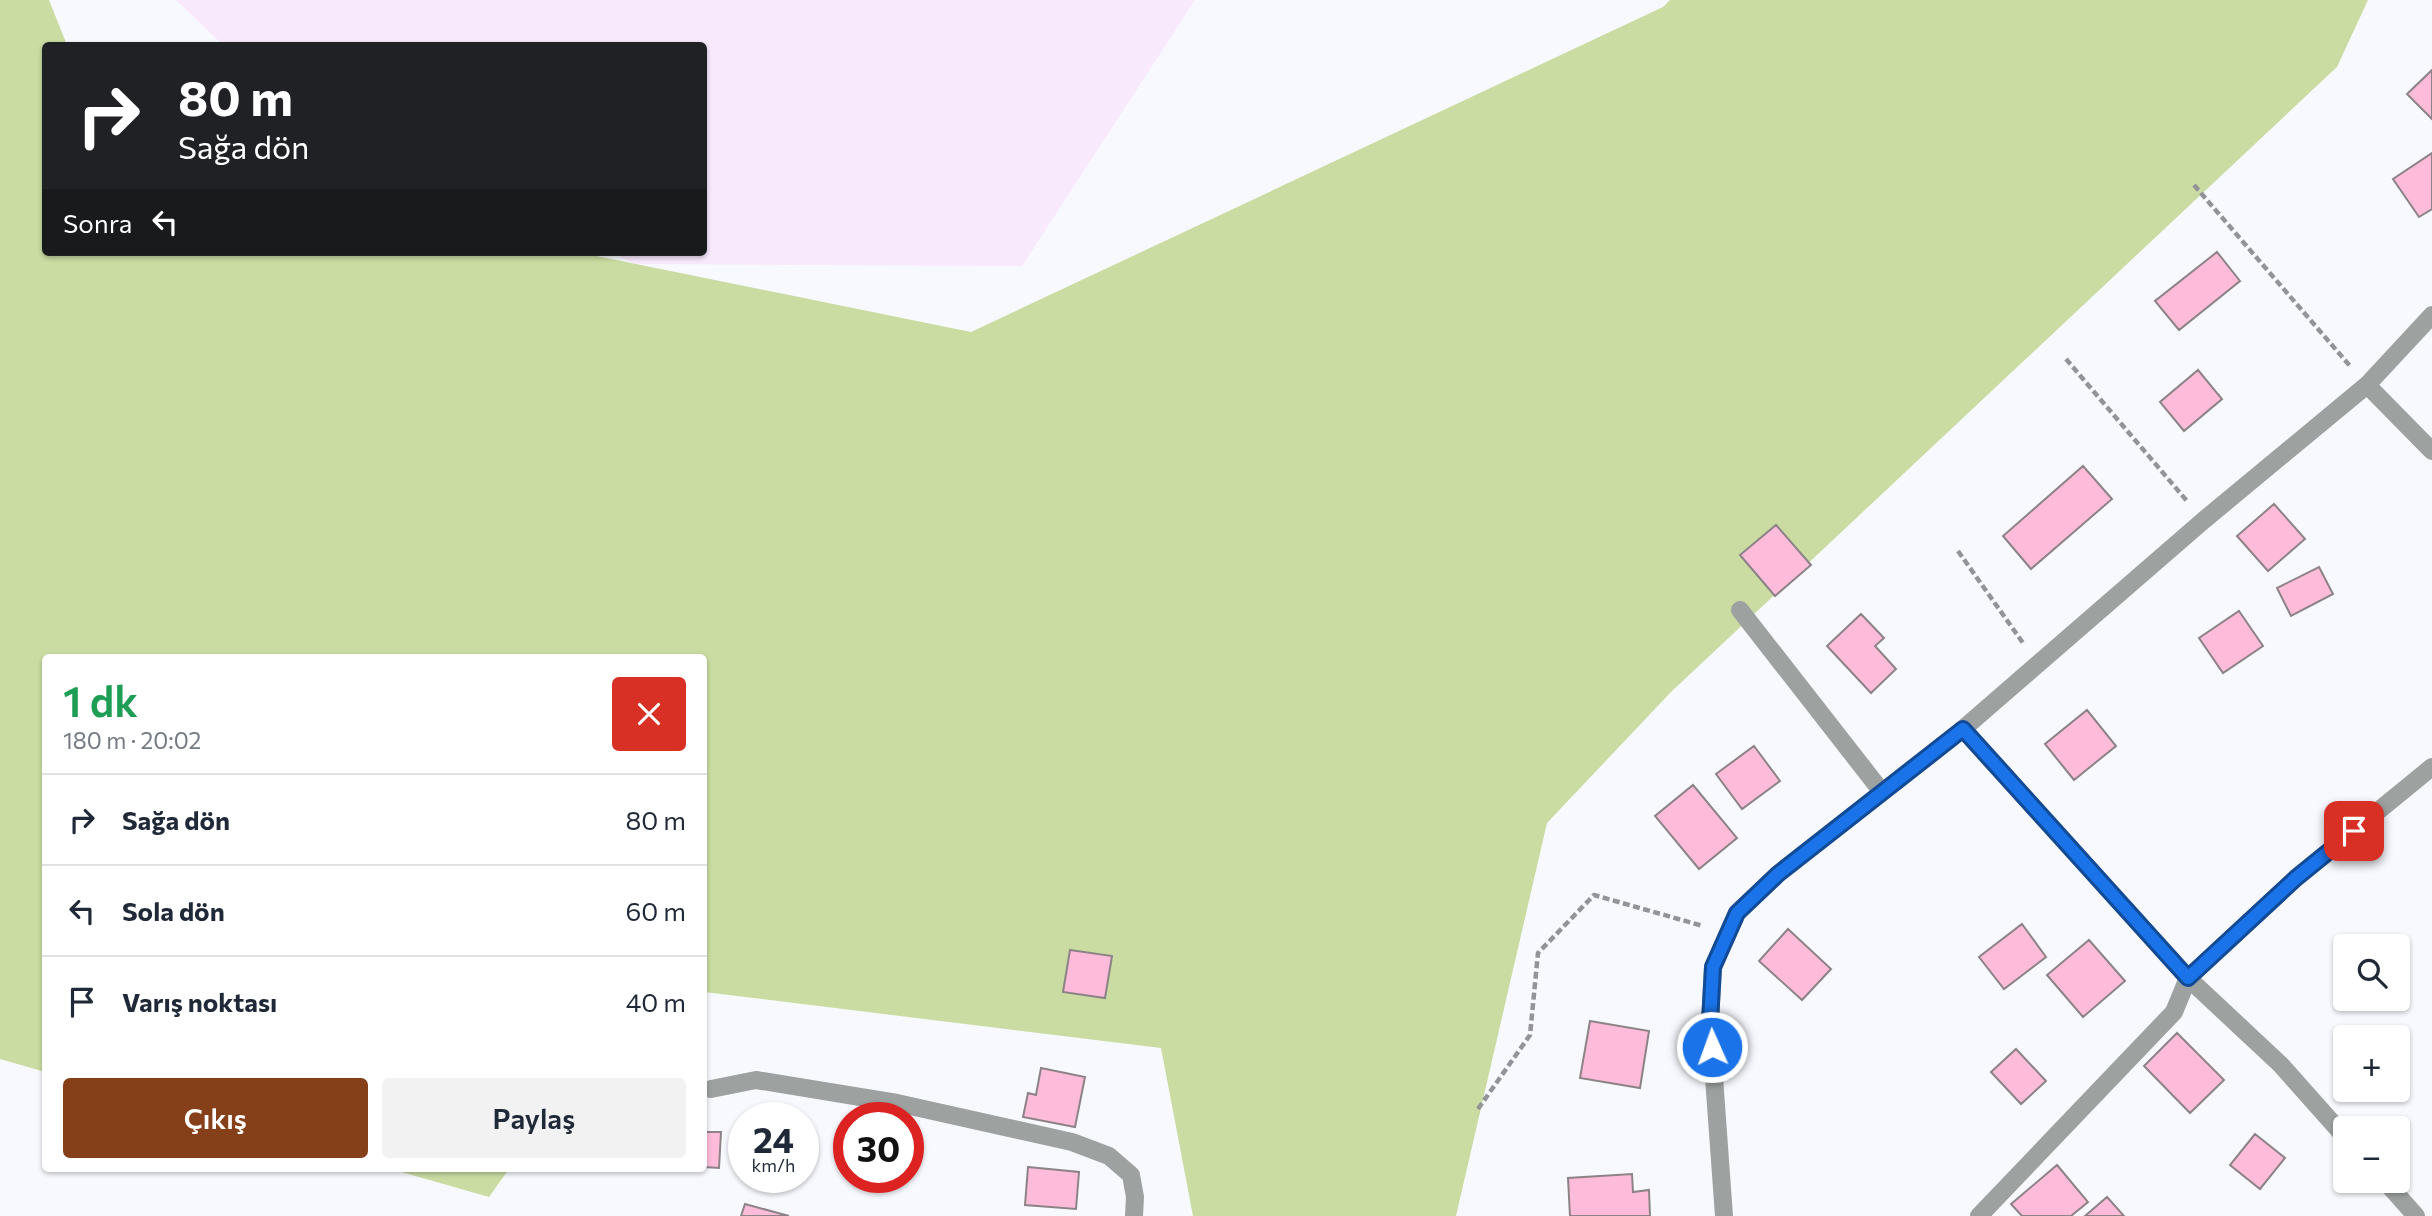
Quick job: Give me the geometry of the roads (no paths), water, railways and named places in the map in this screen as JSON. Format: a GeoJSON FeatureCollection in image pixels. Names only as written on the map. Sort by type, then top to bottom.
{"type":"FeatureCollection","features":[{"type":"Feature","properties":{"kind":"street"},"geometry":{"type":"LineString","coordinates":[[1724,1216],[1710,1022],[1713,967],[1737,913],[1778,874],[1963,729],[2204,520],[2367,385],[2432,314]]}},
{"type":"Feature","properties":{"kind":"street"},"geometry":{"type":"LineString","coordinates":[[2367,385],[2432,451]]}},
{"type":"Feature","properties":{"kind":"street"},"geometry":{"type":"LineString","coordinates":[[1740,610],[1882,792]]}},
{"type":"Feature","properties":{"kind":"street"},"geometry":{"type":"LineString","coordinates":[[1963,729],[2188,978],[2281,1065],[2333,1124]]}},
{"type":"Feature","properties":{"kind":"street"},"geometry":{"type":"LineString","coordinates":[[1979,1216],[2174,1012],[2188,978],[2296,878],[2432,767]]}},
{"type":"Feature","properties":{"kind":"street"},"geometry":{"type":"LineString","coordinates":[[711,1089],[756,1080],[897,1104],[1072,1142],[1109,1156],[1131,1175],[1135,1197],[1134,1216]]}},
{"type":"Feature","properties":{"kind":"street"},"geometry":{"type":"LineString","coordinates":[[2396,1193],[2416,1216]]}}]}
